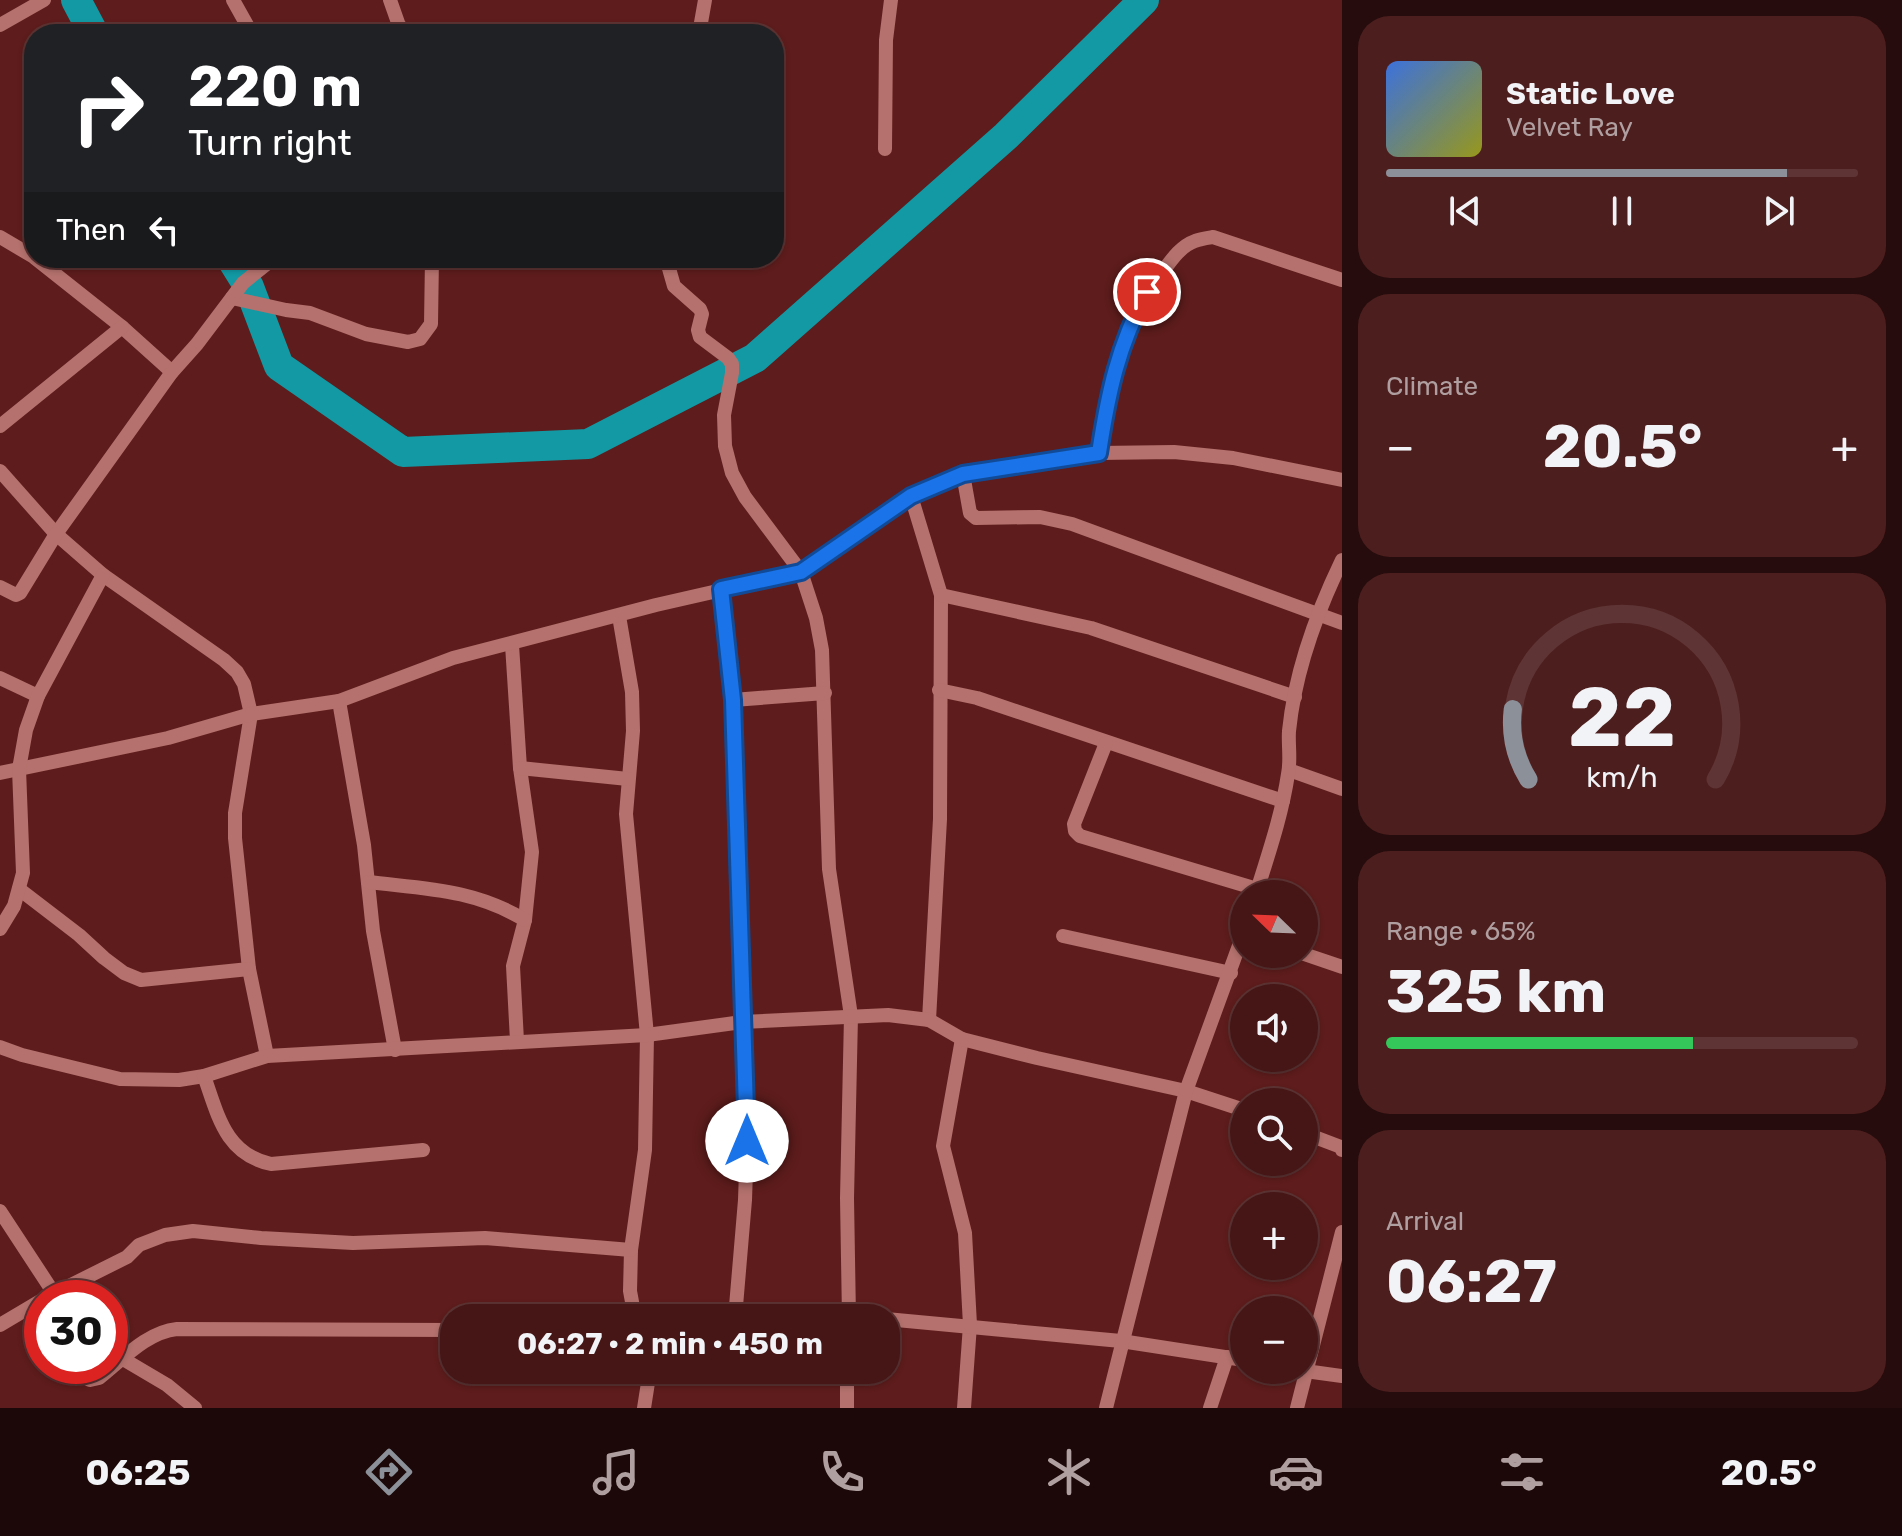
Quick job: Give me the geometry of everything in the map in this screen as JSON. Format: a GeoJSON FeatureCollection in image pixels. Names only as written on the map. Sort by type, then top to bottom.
{"type":"FeatureCollection","features":[{"type":"Feature","properties":{"kind":"street"},"geometry":{"type":"LineString","coordinates":[[0,25],[44,0]]}},
{"type":"Feature","properties":{"kind":"street"},"geometry":{"type":"LineString","coordinates":[[233,0],[246,24]]}},
{"type":"Feature","properties":{"kind":"street"},"geometry":{"type":"LineString","coordinates":[[390,0],[399,24]]}},
{"type":"Feature","properties":{"kind":"street"},"geometry":{"type":"LineString","coordinates":[[701,24],[705,0]]}},
{"type":"Feature","properties":{"kind":"street"},"geometry":{"type":"LineString","coordinates":[[885,149],[886,40],[891,0]]}},
{"type":"Feature","properties":{"kind":"street"},"geometry":{"type":"LineString","coordinates":[[0,237],[24,251]]}},
{"type":"Feature","properties":{"kind":"street"},"geometry":{"type":"LineString","coordinates":[[1099,453],[1105,411],[1121,347],[1147,292],[1177,252],[1194,241],[1213,237],[1342,280]]}},
{"type":"Feature","properties":{"kind":"street"},"geometry":{"type":"LineString","coordinates":[[49,268],[172,372]]}},
{"type":"Feature","properties":{"kind":"street"},"geometry":{"type":"LineString","coordinates":[[0,587],[16,595],[20,593],[56,534],[172,372],[260,268]]}},
{"type":"Feature","properties":{"kind":"street"},"geometry":{"type":"LineString","coordinates":[[232,298],[310,313],[366,334],[408,342],[427,334],[431,324],[432,268]]}},
{"type":"Feature","properties":{"kind":"street"},"geometry":{"type":"LineString","coordinates":[[669,268],[674,286],[700,309],[700,337],[732,364],[724,415],[725,446],[732,473],[745,497],[801,572],[816,618],[822,650],[829,869],[851,1016],[847,1198],[849,1304]]}},
{"type":"Feature","properties":{"kind":"street"},"geometry":{"type":"LineString","coordinates":[[0,426],[122,327]]}},
{"type":"Feature","properties":{"kind":"street"},"geometry":{"type":"LineString","coordinates":[[0,773],[168,738],[251,714],[339,701],[453,658],[721,589],[801,572],[911,496],[963,474],[1099,453],[1174,452],[1233,458],[1342,480]]}},
{"type":"Feature","properties":{"kind":"street"},"geometry":{"type":"LineString","coordinates":[[0,471],[56,534],[103,575],[224,660],[244,684],[251,714],[235,825],[249,969],[267,1056]]}},
{"type":"Feature","properties":{"kind":"street"},"geometry":{"type":"LineString","coordinates":[[963,474],[970,513],[976,518],[1040,517],[1072,524],[1342,623]]}},
{"type":"Feature","properties":{"kind":"street"},"geometry":{"type":"LineString","coordinates":[[911,496],[941,595],[940,819],[929,1020]]}},
{"type":"Feature","properties":{"kind":"street"},"geometry":{"type":"LineString","coordinates":[[1260,880],[1289,770],[1289,733],[1295,697],[1317,612],[1342,560]]}},
{"type":"Feature","properties":{"kind":"street"},"geometry":{"type":"LineString","coordinates":[[0,929],[14,906],[23,873],[19,769],[26,730],[38,696],[103,575]]}},
{"type":"Feature","properties":{"kind":"street"},"geometry":{"type":"LineString","coordinates":[[721,589],[733,700],[742,1022],[748,1112],[745,1200],[736,1304]]}},
{"type":"Feature","properties":{"kind":"street"},"geometry":{"type":"LineString","coordinates":[[941,595],[1091,628],[1295,697]]}},
{"type":"Feature","properties":{"kind":"street"},"geometry":{"type":"LineString","coordinates":[[619,616],[632,692],[633,731],[626,814],[647,1035],[645,1150],[631,1250],[632,1304]]}},
{"type":"Feature","properties":{"kind":"street"},"geometry":{"type":"LineString","coordinates":[[512,645],[520,768],[532,852],[525,920],[513,966],[517,1041]]}},
{"type":"Feature","properties":{"kind":"street"},"geometry":{"type":"LineString","coordinates":[[0,678],[38,696]]}},
{"type":"Feature","properties":{"kind":"street"},"geometry":{"type":"LineString","coordinates":[[939,690],[977,698],[1283,801]]}},
{"type":"Feature","properties":{"kind":"street"},"geometry":{"type":"LineString","coordinates":[[733,700],[825,693]]}},
{"type":"Feature","properties":{"kind":"street"},"geometry":{"type":"LineString","coordinates":[[339,701],[364,845],[373,931],[395,1050]]}},
{"type":"Feature","properties":{"kind":"street"},"geometry":{"type":"LineString","coordinates":[[1106,743],[1074,824],[1080,836],[1230,883]]}},
{"type":"Feature","properties":{"kind":"street"},"geometry":{"type":"LineString","coordinates":[[520,768],[628,779]]}},
{"type":"Feature","properties":{"kind":"street"},"geometry":{"type":"LineString","coordinates":[[1289,770],[1342,789]]}},
{"type":"Feature","properties":{"kind":"street"},"geometry":{"type":"LineString","coordinates":[[368,882],[474,896],[499,904],[525,920]]}},
{"type":"Feature","properties":{"kind":"street"},"geometry":{"type":"LineString","coordinates":[[19,889],[124,973],[141,980],[249,969]]}},
{"type":"Feature","properties":{"kind":"street"},"geometry":{"type":"LineString","coordinates":[[1063,936],[1231,973]]}},
{"type":"Feature","properties":{"kind":"street"},"geometry":{"type":"LineString","coordinates":[[1318,959],[1342,967]]}},
{"type":"Feature","properties":{"kind":"street"},"geometry":{"type":"LineString","coordinates":[[1106,1408],[1186,1091],[1233,968]]}},
{"type":"Feature","properties":{"kind":"street"},"geometry":{"type":"LineString","coordinates":[[0,1047],[120,1079],[179,1080],[204,1076],[267,1056],[647,1035],[742,1022],[888,1015],[929,1020],[962,1039],[1186,1091],[1230,1105]]}},
{"type":"Feature","properties":{"kind":"street"},"geometry":{"type":"LineString","coordinates":[[962,1039],[943,1146],[965,1233],[970,1325],[964,1408]]}},
{"type":"Feature","properties":{"kind":"street"},"geometry":{"type":"LineString","coordinates":[[204,1076],[226,1132],[246,1155],[260,1161],[271,1164],[423,1150]]}},
{"type":"Feature","properties":{"kind":"street"},"geometry":{"type":"LineString","coordinates":[[1318,1139],[1342,1148]]}},
{"type":"Feature","properties":{"kind":"street"},"geometry":{"type":"LineString","coordinates":[[0,1211],[40,1280]]}},
{"type":"Feature","properties":{"kind":"street"},"geometry":{"type":"LineString","coordinates":[[83,1280],[127,1257],[139,1245],[165,1235],[193,1231],[353,1243],[485,1238],[631,1250]]}},
{"type":"Feature","properties":{"kind":"street"},"geometry":{"type":"LineString","coordinates":[[1318,1315],[1342,1232]]}},
{"type":"Feature","properties":{"kind":"street"},"geometry":{"type":"LineString","coordinates":[[0,1325],[24,1312]]}},
{"type":"Feature","properties":{"kind":"street"},"geometry":{"type":"LineString","coordinates":[[900,1320],[1121,1341],[1230,1358]]}},
{"type":"Feature","properties":{"kind":"street"},"geometry":{"type":"LineString","coordinates":[[128,1355],[162,1331],[177,1329],[440,1330]]}},
{"type":"Feature","properties":{"kind":"street"},"geometry":{"type":"LineString","coordinates":[[1210,1408],[1227,1357]]}},
{"type":"Feature","properties":{"kind":"street"},"geometry":{"type":"LineString","coordinates":[[128,1362],[167,1385],[177,1402],[195,1408]]}},
{"type":"Feature","properties":{"kind":"street"},"geometry":{"type":"LineString","coordinates":[[1318,1373],[1342,1376]]}},
{"type":"Feature","properties":{"kind":"street"},"geometry":{"type":"LineString","coordinates":[[644,1408],[648,1384]]}},
{"type":"Feature","properties":{"kind":"street"},"geometry":{"type":"LineString","coordinates":[[847,1384],[847,1408]]}},
{"type":"Feature","properties":{"kind":"street"},"geometry":{"type":"LineString","coordinates":[[1297,1408],[1300,1384]]}},
{"type":"Feature","properties":{"kind":"waterway"},"geometry":{"type":"LineString","coordinates":[[76,0],[89,24]]}},
{"type":"Feature","properties":{"kind":"waterway"},"geometry":{"type":"LineString","coordinates":[[237,268],[249,287],[279,366],[403,452],[588,444],[755,358],[1006,136],[1144,0]]}},
{"type":"Feature","properties":{"kind":"route"},"geometry":{"type":"LineString","coordinates":[[747,1141],[733,700],[721,589],[801,572],[911,496],[963,474],[1099,453],[1105,411],[1121,347],[1147,292]]}}]}
